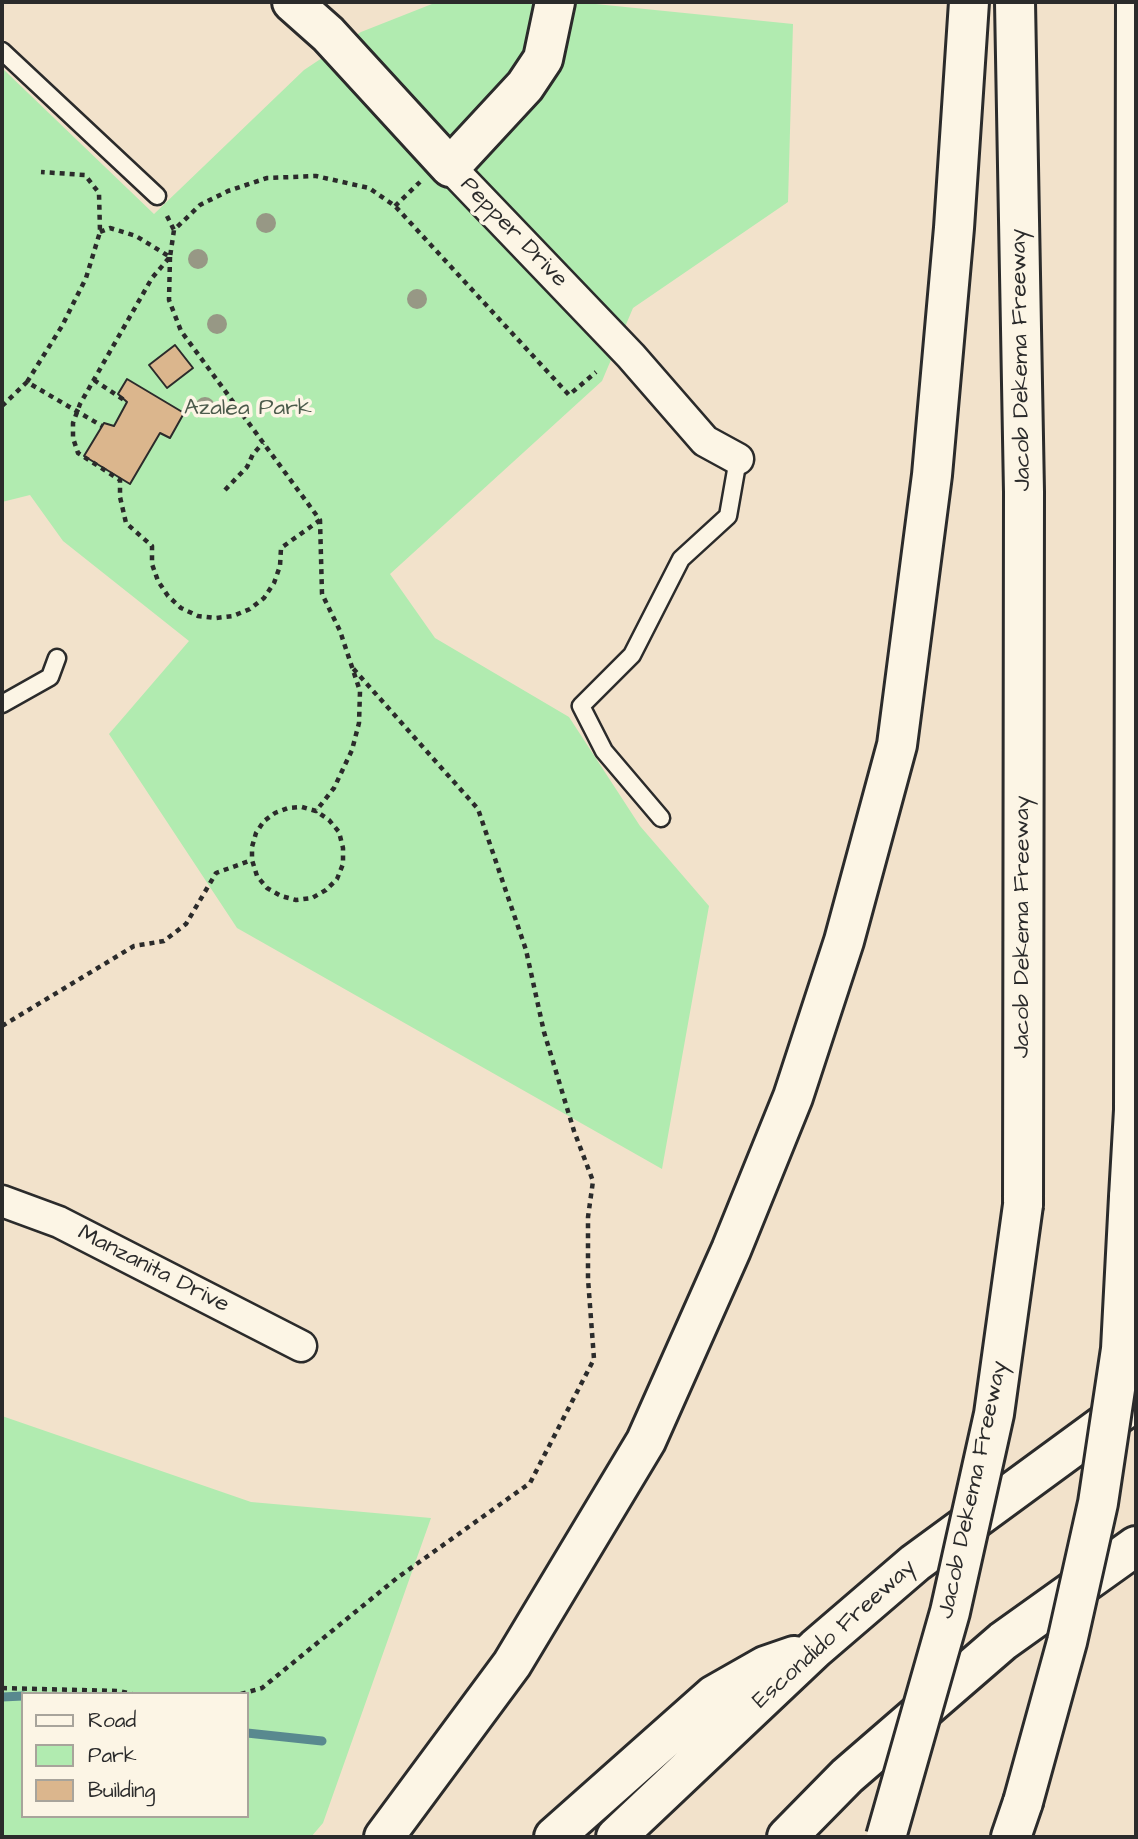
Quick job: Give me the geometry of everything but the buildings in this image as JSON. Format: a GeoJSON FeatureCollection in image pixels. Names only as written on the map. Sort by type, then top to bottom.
{"type":"FeatureCollection","features":[{"type":"Feature","properties":{"kind":"main road","name":"Pepper Drive"},"geometry":{"type":"LineString","coordinates":[[292,2],[328,34],[432,171]]}},
{"type":"Feature","properties":{"kind":"main road"},"geometry":{"type":"LineString","coordinates":[[432,171],[525,86],[543,59],[555,2]]}},
{"type":"Feature","properties":{"kind":"main road"},"geometry":{"type":"LineString","coordinates":[[384,1837],[512,1664],[646,1441],[731,1250],[793,1097],[844,941],[897,745],[932,475],[954,228],[968,2]]}},
{"type":"Feature","properties":{"kind":"main road","name":"Jacob Dekema Freeway"},"geometry":{"type":"LineString","coordinates":[[886,1837],[950,1612],[994,1414],[1023,1205],[1024,492],[1016,2]]}},
{"type":"Feature","properties":{"kind":"main road"},"geometry":{"type":"LineString","coordinates":[[1017,1820],[1067,1642],[1098,1503],[1121,1349],[1134,1110],[1136,2]]}},
{"type":"Feature","properties":{"kind":"main road","name":"Escondido Freeway"},"geometry":{"type":"LineString","coordinates":[[616,1837],[816,1648],[915,1563],[1136,1401]]}},
{"type":"Feature","properties":{"kind":"main road"},"geometry":{"type":"LineString","coordinates":[[787,1837],[847,1776],[1003,1641],[1136,1546]]}},
{"type":"Feature","properties":{"kind":"main road"},"geometry":{"type":"LineString","coordinates":[[554,1837],[714,1695],[765,1666],[816,1648]]}},
{"type":"Feature","properties":{"kind":"street","name":"Pepper Drive"},"geometry":{"type":"LineString","coordinates":[[432,171],[631,356],[705,440],[738,459]]}},
{"type":"Feature","properties":{"kind":"street","name":"Manzanita Drive"},"geometry":{"type":"LineString","coordinates":[[2,1201],[59,1222],[301,1346]]}},
{"type":"Feature","properties":{"kind":"lane"},"geometry":{"type":"LineString","coordinates":[[2,51],[157,196]]}},
{"type":"Feature","properties":{"kind":"lane"},"geometry":{"type":"LineString","coordinates":[[661,818],[604,751],[581,706],[632,655],[681,559],[728,516],[738,459]]}},
{"type":"Feature","properties":{"kind":"lane"},"geometry":{"type":"LineString","coordinates":[[2,704],[50,677],[57,658]]}},
{"type":"Feature","properties":{"kind":"path"},"geometry":{"type":"LineString","coordinates":[[396,206],[432,171]]}},
{"type":"Feature","properties":{"kind":"path"},"geometry":{"type":"LineString","coordinates":[[2,406],[27,382],[62,326],[86,278],[100,232],[99,193],[85,174],[41,172]]}},
{"type":"Feature","properties":{"kind":"path"},"geometry":{"type":"LineString","coordinates":[[316,811],[344,770],[359,723],[360,691],[340,631],[322,594],[320,520],[181,331],[169,300],[174,230],[200,205],[228,191],[267,178],[316,176],[369,188],[396,206],[569,395],[596,372]]}},
{"type":"Feature","properties":{"kind":"path"},"geometry":{"type":"LineString","coordinates":[[100,232],[110,228],[136,236],[170,257]]}},
{"type":"Feature","properties":{"kind":"path"},"geometry":{"type":"LineString","coordinates":[[170,257],[152,278],[78,410],[73,423],[73,438],[78,453],[120,480],[120,496],[126,523],[152,546],[152,564],[158,581],[168,596],[181,608],[198,616],[225,617],[250,609],[264,598],[274,583],[280,566],[281,548],[320,520]]}},
{"type":"Feature","properties":{"kind":"path"},"geometry":{"type":"LineString","coordinates":[[94,380],[128,402]]}},
{"type":"Feature","properties":{"kind":"path"},"geometry":{"type":"LineString","coordinates":[[27,382],[102,426]]}},
{"type":"Feature","properties":{"kind":"path"},"geometry":{"type":"LineString","coordinates":[[225,490],[247,467],[253,454],[263,443]]}},
{"type":"Feature","properties":{"kind":"path"},"geometry":{"type":"LineString","coordinates":[[248,1692],[262,1688],[397,1578],[530,1483],[594,1359],[588,1267],[588,1217],[593,1181],[574,1131],[544,1032],[526,950],[478,809],[351,666]]}},
{"type":"Feature","properties":{"kind":"path"},"geometry":{"type":"LineString","coordinates":[[302,807],[316,811],[329,820],[339,832],[344,848],[343,864],[326,890],[312,898],[296,900],[281,896],[267,888],[257,876],[252,860],[256,833],[264,821],[288,808],[302,807]]}},
{"type":"Feature","properties":{"kind":"path"},"geometry":{"type":"LineString","coordinates":[[2,1026],[134,946],[164,941],[186,924],[216,873],[252,860]]}},
{"type":"Feature","properties":{"kind":"path"},"geometry":{"type":"LineString","coordinates":[[2,1688],[123,1692]]}},
{"type":"Feature","properties":{"kind":"green space","name":"Azalea Park"},"geometry":{"type":"Polygon","coordinates":[[[437,2],[576,2],[793,24],[788,202],[633,308],[602,381],[390,574],[435,638],[569,717],[640,826],[709,906],[662,1169],[237,928],[109,734],[189,641],[63,541],[30,495],[2,502],[2,68],[154,214],[304,70],[361,32],[437,2]]]}},
{"type":"Feature","properties":{"kind":"green space"},"geometry":{"type":"Polygon","coordinates":[[[2,1416],[251,1502],[431,1518],[323,1823],[311,1837],[2,1837],[2,1416]]]}},
{"type":"Feature","properties":{"kind":"waterway"},"geometry":{"type":"LineString","coordinates":[[2,1697],[21,1696]]}},
{"type":"Feature","properties":{"kind":"waterway"},"geometry":{"type":"LineString","coordinates":[[248,1733],[322,1741]]}}]}
